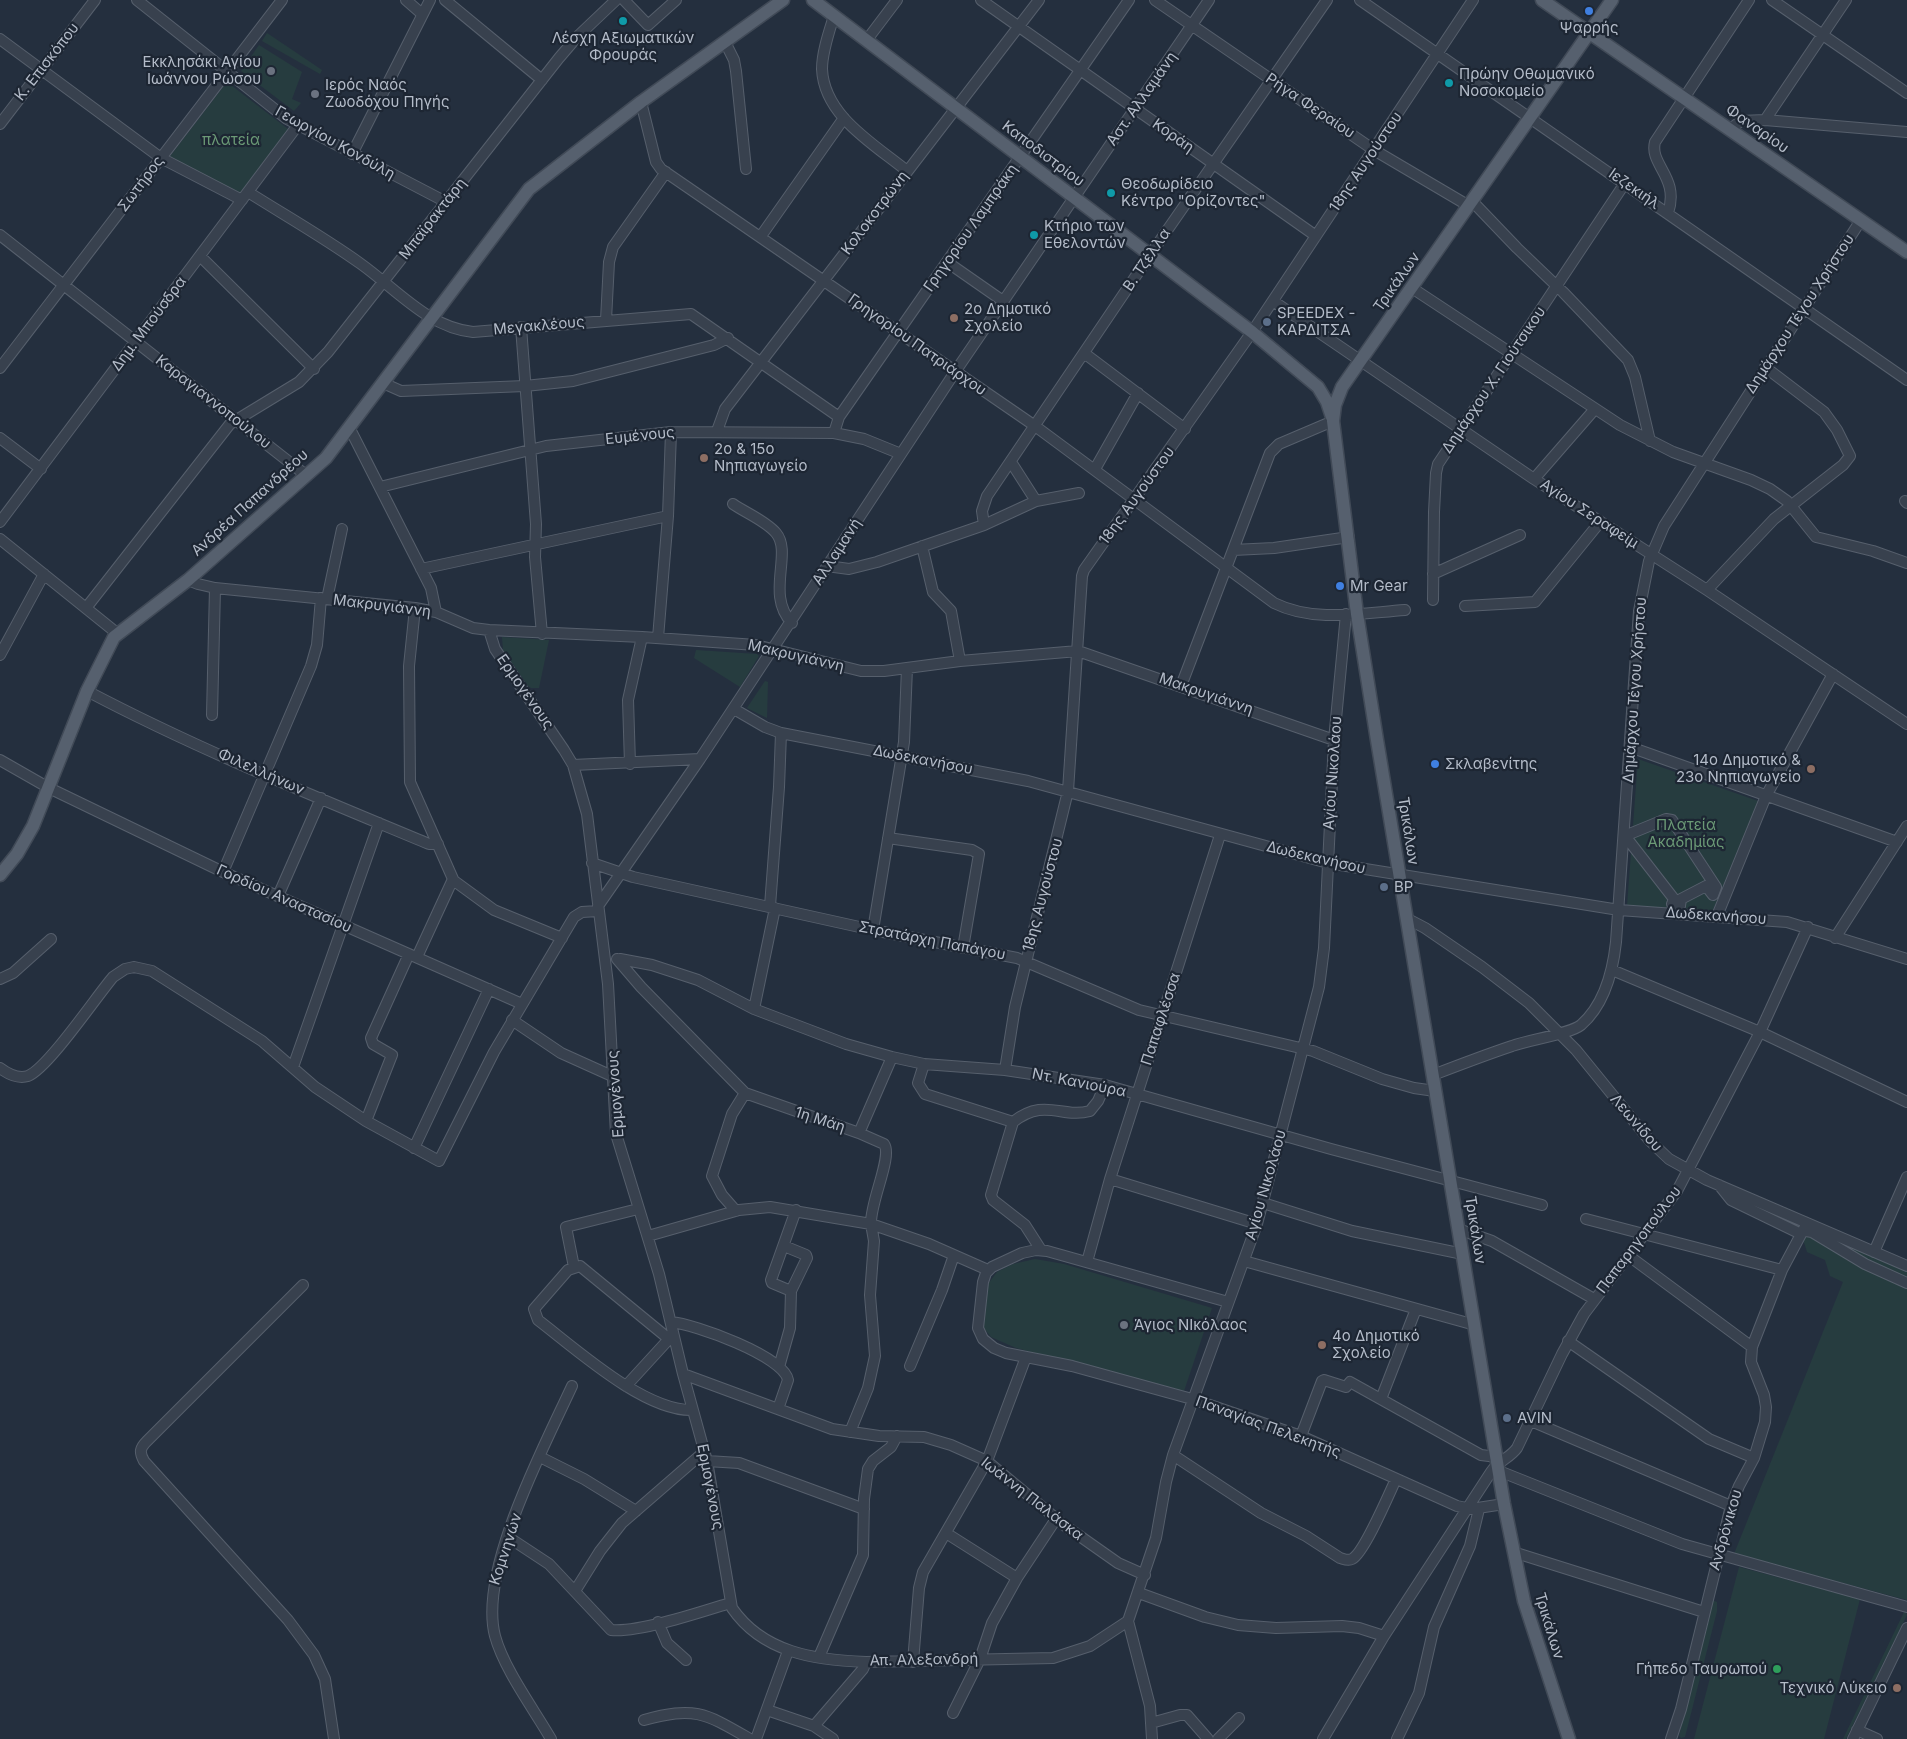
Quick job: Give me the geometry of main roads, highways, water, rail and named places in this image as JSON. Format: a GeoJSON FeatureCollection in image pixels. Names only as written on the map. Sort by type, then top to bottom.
{"type":"FeatureCollection","features":[{"type":"Feature","properties":{"kind":"main road","name":"Ανδρέα Παπανδρέου"},"geometry":{"type":"LineString","coordinates":[[0,875],[28,837],[87,691],[108,647],[118,634],[188,580],[307,476],[350,429],[520,199],[554,168],[641,102],[783,0]]}},
{"type":"Feature","properties":{"kind":"main road","name":"Καποδιστρίου"},"geometry":{"type":"LineString","coordinates":[[813,0],[1252,332],[1318,387],[1327,402],[1333,421]]}},
{"type":"Feature","properties":{"kind":"main road","name":"Φαναρίου"},"geometry":{"type":"LineString","coordinates":[[1542,0],[1907,252]]}},
{"type":"Feature","properties":{"kind":"main road","name":"Τρικάλων"},"geometry":{"type":"LineString","coordinates":[[1569,1739],[1531,1626],[1513,1552],[1504,1504],[1433,1075],[1351,614],[1349,537],[1333,421],[1342,387],[1612,0]]}},
{"type":"Feature","properties":{"kind":"main road"},"geometry":{"type":"LineString","coordinates":[[1318,387],[1342,387]]}},
{"type":"Feature","properties":{"kind":"place","name":"Ψαρρής"},"geometry":{"type":"Point","coordinates":[1589,11]}},
{"type":"Feature","properties":{"kind":"place","name":"Λέσχη Αξιωματικών Φρουράς"},"geometry":{"type":"Point","coordinates":[623,21]}},
{"type":"Feature","properties":{"kind":"place","name":"Εκκλησάκι Αγίου Ιωάννου Ρώσου"},"geometry":{"type":"Point","coordinates":[271,71]}},
{"type":"Feature","properties":{"kind":"place","name":"Πρώην Οθωμανικό Νοσοκομείο"},"geometry":{"type":"Point","coordinates":[1449,83]}},
{"type":"Feature","properties":{"kind":"place","name":"Ιερός Ναός Ζωοδόχου Πηγής"},"geometry":{"type":"Point","coordinates":[315,94]}},
{"type":"Feature","properties":{"kind":"place","name":"Θεοδωρίδειο Κέντρο \"Ορίζοντες\""},"geometry":{"type":"Point","coordinates":[1111,193]}},
{"type":"Feature","properties":{"kind":"place","name":"Κτήριο των Εθελοντών"},"geometry":{"type":"Point","coordinates":[1034,235]}},
{"type":"Feature","properties":{"kind":"place","name":"2ο Δημοτικό Σχολείο"},"geometry":{"type":"Point","coordinates":[954,318]}},
{"type":"Feature","properties":{"kind":"place","name":"SPEEDEX - ΚΑΡΔΙΤΣΑ"},"geometry":{"type":"Point","coordinates":[1267,322]}},
{"type":"Feature","properties":{"kind":"place","name":"2ο & 15ο Νηπιαγωγείο"},"geometry":{"type":"Point","coordinates":[704,458]}},
{"type":"Feature","properties":{"kind":"place","name":"Mr Gear"},"geometry":{"type":"Point","coordinates":[1340,586]}},
{"type":"Feature","properties":{"kind":"place","name":"Σκλαβενίτης"},"geometry":{"type":"Point","coordinates":[1435,764]}},
{"type":"Feature","properties":{"kind":"place","name":"14ο Δημοτικό & 23ο Νηπιαγωγείο"},"geometry":{"type":"Point","coordinates":[1811,769]}},
{"type":"Feature","properties":{"kind":"place","name":"BP"},"geometry":{"type":"Point","coordinates":[1384,887]}},
{"type":"Feature","properties":{"kind":"place","name":"Άγιος ΝΙκόλαος"},"geometry":{"type":"Point","coordinates":[1124,1325]}},
{"type":"Feature","properties":{"kind":"place","name":"4ο Δημοτικό Σχολείο"},"geometry":{"type":"Point","coordinates":[1322,1345]}},
{"type":"Feature","properties":{"kind":"place","name":"AVIN"},"geometry":{"type":"Point","coordinates":[1507,1418]}},
{"type":"Feature","properties":{"kind":"place","name":"Γήπεδο Ταυρωπού"},"geometry":{"type":"Point","coordinates":[1777,1669]}},
{"type":"Feature","properties":{"kind":"place","name":"Τεχνικό Λύκειο"},"geometry":{"type":"Point","coordinates":[1897,1688]}},
{"type":"Feature","properties":{"kind":"park label","name":"πλατεία"},"geometry":{"type":"Point","coordinates":[231,140]}},
{"type":"Feature","properties":{"kind":"park label","name":"Πλατεία Ακαδημίας"},"geometry":{"type":"Point","coordinates":[1686,834]}}]}
